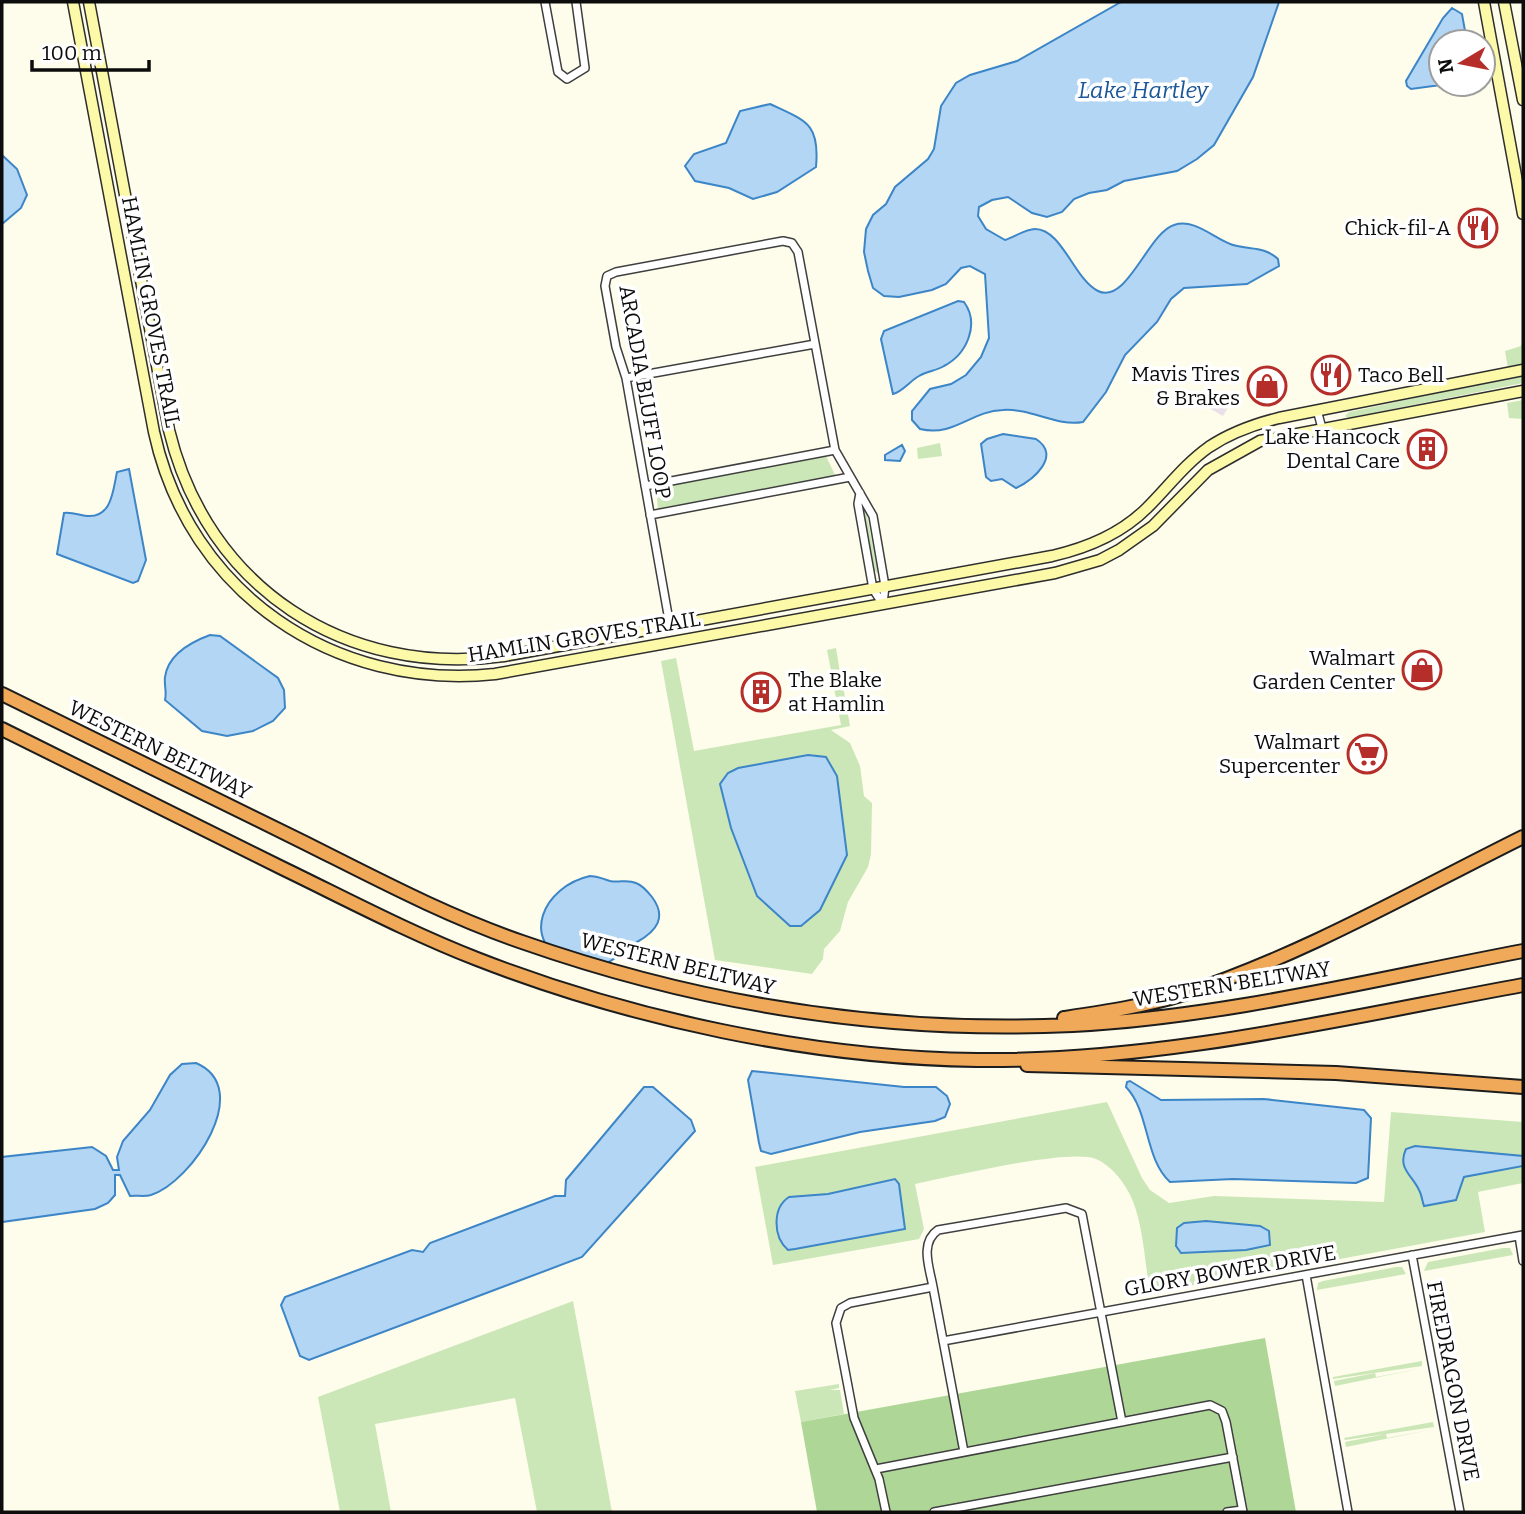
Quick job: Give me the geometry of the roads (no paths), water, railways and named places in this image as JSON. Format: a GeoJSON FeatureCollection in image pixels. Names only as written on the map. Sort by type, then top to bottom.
{"type":"FeatureCollection","features":[{"type":"Feature","properties":{"kind":"highway","name":"WESTERN BELTWAY"},"geometry":{"type":"LineString","coordinates":[[2,694],[443,911],[520,942],[624,975],[776,1009],[862,1019],[1017,1026],[1105,1023],[1187,1013],[1523,951]]}},
{"type":"Feature","properties":{"kind":"highway"},"geometry":{"type":"LineString","coordinates":[[2,729],[430,940],[526,978],[700,1027],[782,1041],[1029,1066],[1336,1073],[1523,1087]]}},
{"type":"Feature","properties":{"kind":"highway"},"geometry":{"type":"LineString","coordinates":[[1017,1026],[1148,1003],[1244,973],[1304,947],[1523,837]]}},
{"type":"Feature","properties":{"kind":"highway"},"geometry":{"type":"LineString","coordinates":[[978,1060],[1073,1056],[1164,1047],[1523,985]]}},
{"type":"Feature","properties":{"kind":"street","name":"HAMLIN GROVES TRAIL"},"geometry":{"type":"LineString","coordinates":[[73,2],[165,472],[187,521],[209,554],[245,593],[284,625],[330,650],[365,663],[422,675],[495,674],[1055,573],[1100,560],[1153,526],[1194,481],[1222,460],[1260,441],[1523,391]]}},
{"type":"Feature","properties":{"kind":"street","name":"HAMLIN GROVES TRAIL"},"geometry":{"type":"LineString","coordinates":[[89,2],[173,445],[199,510],[219,541],[249,576],[286,607],[316,626],[356,644],[389,653],[453,661],[504,656],[1052,556],[1094,543],[1147,508],[1180,472],[1210,446],[1262,422],[1523,370]]}},
{"type":"Feature","properties":{"kind":"street"},"geometry":{"type":"LineString","coordinates":[[545,2],[558,72],[567,79],[585,68],[576,2]]}},
{"type":"Feature","properties":{"kind":"street"},"geometry":{"type":"LineString","coordinates":[[1484,2],[1523,214]]}},
{"type":"Feature","properties":{"kind":"street"},"geometry":{"type":"LineString","coordinates":[[1504,2],[1523,100]]}},
{"type":"Feature","properties":{"kind":"street","name":"ARCADIA BLUFF LOOP"},"geometry":{"type":"LineString","coordinates":[[670,626],[626,378],[616,347],[605,286],[607,276],[616,272],[783,241],[792,243],[798,253],[835,450],[873,516],[885,586],[883,604]]}},
{"type":"Feature","properties":{"kind":"street"},"geometry":{"type":"LineString","coordinates":[[626,378],[815,344]]}},
{"type":"Feature","properties":{"kind":"street"},"geometry":{"type":"LineString","coordinates":[[139,350],[153,348]]}},
{"type":"Feature","properties":{"kind":"street"},"geometry":{"type":"LineString","coordinates":[[1317,410],[1322,428]]}},
{"type":"Feature","properties":{"kind":"street"},"geometry":{"type":"LineString","coordinates":[[645,486],[835,450]]}},
{"type":"Feature","properties":{"kind":"street"},"geometry":{"type":"LineString","coordinates":[[650,515],[850,477]]}},
{"type":"Feature","properties":{"kind":"street","name":"ARCADIA BLUFF LOOP"},"geometry":{"type":"LineString","coordinates":[[860,493],[858,504],[873,589],[883,604]]}},
{"type":"Feature","properties":{"kind":"street"},"geometry":{"type":"LineString","coordinates":[[964,1452],[926,1251],[928,1240],[938,1230],[1066,1208],[1076,1210],[1086,1221],[1122,1422]]}},
{"type":"Feature","properties":{"kind":"street"},"geometry":{"type":"LineString","coordinates":[[1521,1235],[1523,1261]]}},
{"type":"Feature","properties":{"kind":"street","name":"GLORY BOWER DRIVE"},"geometry":{"type":"LineString","coordinates":[[943,1341],[1521,1235]]}},
{"type":"Feature","properties":{"kind":"street","name":"FIREDRAGON DRIVE"},"geometry":{"type":"LineString","coordinates":[[1412,1255],[1460,1512]]}},
{"type":"Feature","properties":{"kind":"street"},"geometry":{"type":"LineString","coordinates":[[1306,1275],[1349,1512]]}},
{"type":"Feature","properties":{"kind":"street"},"geometry":{"type":"LineString","coordinates":[[886,1512],[876,1469],[853,1418],[836,1323],[841,1308],[850,1303],[933,1287]]}},
{"type":"Feature","properties":{"kind":"street"},"geometry":{"type":"LineString","coordinates":[[876,1469],[1210,1405],[1222,1410],[1242,1511],[1227,1512]]}},
{"type":"Feature","properties":{"kind":"street"},"geometry":{"type":"LineString","coordinates":[[934,1512],[1233,1457]]}},
{"type":"Feature","properties":{"kind":"water","name":"Lake Hartley"},"geometry":{"type":"Polygon","coordinates":[[[1121,2],[1279,2],[1253,77],[1214,145],[1197,159],[1177,171],[1124,181],[1107,190],[1089,193],[1074,199],[1062,212],[1047,217],[1032,213],[1008,197],[992,200],[979,207],[978,216],[986,229],[1005,240],[1031,229],[1044,231],[1060,245],[1090,285],[1098,291],[1109,293],[1128,278],[1155,241],[1174,225],[1189,224],[1233,245],[1267,252],[1278,259],[1279,266],[1247,284],[1184,288],[1171,299],[1157,322],[1125,355],[1106,392],[1083,422],[1063,422],[1014,410],[1003,410],[991,411],[943,430],[920,429],[912,420],[912,411],[930,389],[951,384],[966,375],[981,357],[989,338],[985,274],[970,266],[961,268],[946,284],[932,290],[899,297],[884,296],[873,288],[868,271],[864,252],[866,229],[873,215],[886,204],[895,187],[928,159],[934,149],[941,106],[956,83],[970,75],[1017,61],[1121,2]]]}},
{"type":"Feature","properties":{"kind":"water"},"geometry":{"type":"Polygon","coordinates":[[[1452,8],[1462,14],[1464,28],[1437,28],[1452,8]]]}},
{"type":"Feature","properties":{"kind":"water"},"geometry":{"type":"Polygon","coordinates":[[[1427,45],[1427,87],[1411,89],[1406,81],[1427,45]]]}},
{"type":"Feature","properties":{"kind":"water"},"geometry":{"type":"Polygon","coordinates":[[[770,104],[808,125],[816,141],[816,167],[777,192],[753,199],[729,188],[695,181],[685,166],[694,154],[726,143],[740,111],[770,104]]]}},
{"type":"Feature","properties":{"kind":"water"},"geometry":{"type":"Polygon","coordinates":[[[2,155],[17,169],[27,195],[21,208],[2,224],[2,155]]]}},
{"type":"Feature","properties":{"kind":"water"},"geometry":{"type":"Polygon","coordinates":[[[958,301],[964,302],[971,320],[965,346],[952,361],[919,376],[893,394],[881,339],[884,331],[958,301]]]}},
{"type":"Feature","properties":{"kind":"water"},"geometry":{"type":"Polygon","coordinates":[[[1003,434],[1036,439],[1046,453],[1046,460],[1037,473],[1016,488],[1002,479],[991,481],[986,477],[981,444],[1003,434]]]}},
{"type":"Feature","properties":{"kind":"water"},"geometry":{"type":"Polygon","coordinates":[[[902,445],[905,451],[900,461],[885,460],[885,455],[902,445]]]}},
{"type":"Feature","properties":{"kind":"water"},"geometry":{"type":"Polygon","coordinates":[[[129,469],[146,560],[138,581],[133,583],[57,554],[64,513],[87,516],[102,512],[110,502],[117,472],[129,469]]]}},
{"type":"Feature","properties":{"kind":"water"},"geometry":{"type":"Polygon","coordinates":[[[210,635],[220,636],[278,678],[284,690],[285,708],[273,721],[253,731],[227,736],[202,731],[165,700],[165,677],[171,662],[195,641],[210,635]]]}},
{"type":"Feature","properties":{"kind":"water"},"geometry":{"type":"Polygon","coordinates":[[[808,755],[826,757],[837,776],[847,855],[820,910],[801,926],[790,926],[757,896],[731,828],[720,784],[728,773],[738,768],[808,755]]]}},
{"type":"Feature","properties":{"kind":"water"},"geometry":{"type":"Polygon","coordinates":[[[590,876],[638,884],[652,897],[659,917],[658,923],[644,938],[607,963],[590,968],[571,964],[554,954],[545,942],[541,929],[543,915],[560,891],[590,876]]]}},
{"type":"Feature","properties":{"kind":"water"},"geometry":{"type":"Polygon","coordinates":[[[196,1063],[213,1075],[220,1092],[218,1112],[211,1134],[199,1154],[167,1187],[151,1195],[130,1196],[120,1175],[115,1175],[115,1195],[108,1203],[95,1209],[2,1222],[2,1157],[92,1147],[106,1156],[113,1170],[119,1170],[117,1157],[123,1141],[150,1110],[170,1075],[182,1064],[196,1063]]]}},
{"type":"Feature","properties":{"kind":"water"},"geometry":{"type":"Polygon","coordinates":[[[752,1071],[904,1087],[936,1087],[947,1096],[950,1104],[945,1117],[935,1121],[860,1132],[771,1154],[761,1151],[759,1143],[748,1080],[752,1071]]]}},
{"type":"Feature","properties":{"kind":"water"},"geometry":{"type":"Polygon","coordinates":[[[1130,1081],[1161,1100],[1264,1099],[1364,1110],[1371,1118],[1368,1178],[1356,1183],[1233,1179],[1170,1182],[1156,1161],[1139,1109],[1126,1087],[1130,1081]]]}},
{"type":"Feature","properties":{"kind":"water"},"geometry":{"type":"Polygon","coordinates":[[[644,1087],[653,1087],[691,1120],[695,1131],[582,1257],[309,1360],[300,1356],[281,1305],[285,1297],[412,1250],[423,1252],[430,1243],[555,1196],[565,1196],[566,1180],[644,1087]]]}},
{"type":"Feature","properties":{"kind":"water"},"geometry":{"type":"Polygon","coordinates":[[[1415,1146],[1523,1156],[1523,1166],[1464,1177],[1456,1200],[1424,1206],[1420,1192],[1406,1171],[1403,1161],[1406,1149],[1415,1146]]]}},
{"type":"Feature","properties":{"kind":"water"},"geometry":{"type":"Polygon","coordinates":[[[895,1179],[899,1184],[905,1229],[788,1250],[779,1238],[777,1215],[783,1202],[789,1197],[828,1194],[895,1179]]]}},
{"type":"Feature","properties":{"kind":"water"},"geometry":{"type":"Polygon","coordinates":[[[1206,1221],[1260,1226],[1269,1231],[1270,1245],[1246,1250],[1181,1253],[1176,1246],[1177,1228],[1184,1223],[1206,1221]]]}},
{"type":"Feature","properties":{"kind":"place","name":"Chick-fil-A"},"geometry":{"type":"Point","coordinates":[1478,228]}},
{"type":"Feature","properties":{"kind":"place","name":"Taco Bell"},"geometry":{"type":"Point","coordinates":[1331,375]}},
{"type":"Feature","properties":{"kind":"place","name":"Mavis Tires & Brakes"},"geometry":{"type":"Point","coordinates":[1267,386]}},
{"type":"Feature","properties":{"kind":"place","name":"Lake Hancock Dental Care"},"geometry":{"type":"Point","coordinates":[1427,449]}},
{"type":"Feature","properties":{"kind":"place","name":"Walmart Garden Center"},"geometry":{"type":"Point","coordinates":[1422,670]}},
{"type":"Feature","properties":{"kind":"place","name":"The Blake at Hamlin"},"geometry":{"type":"Point","coordinates":[761,692]}},
{"type":"Feature","properties":{"kind":"place","name":"Walmart Supercenter"},"geometry":{"type":"Point","coordinates":[1367,754]}}]}
